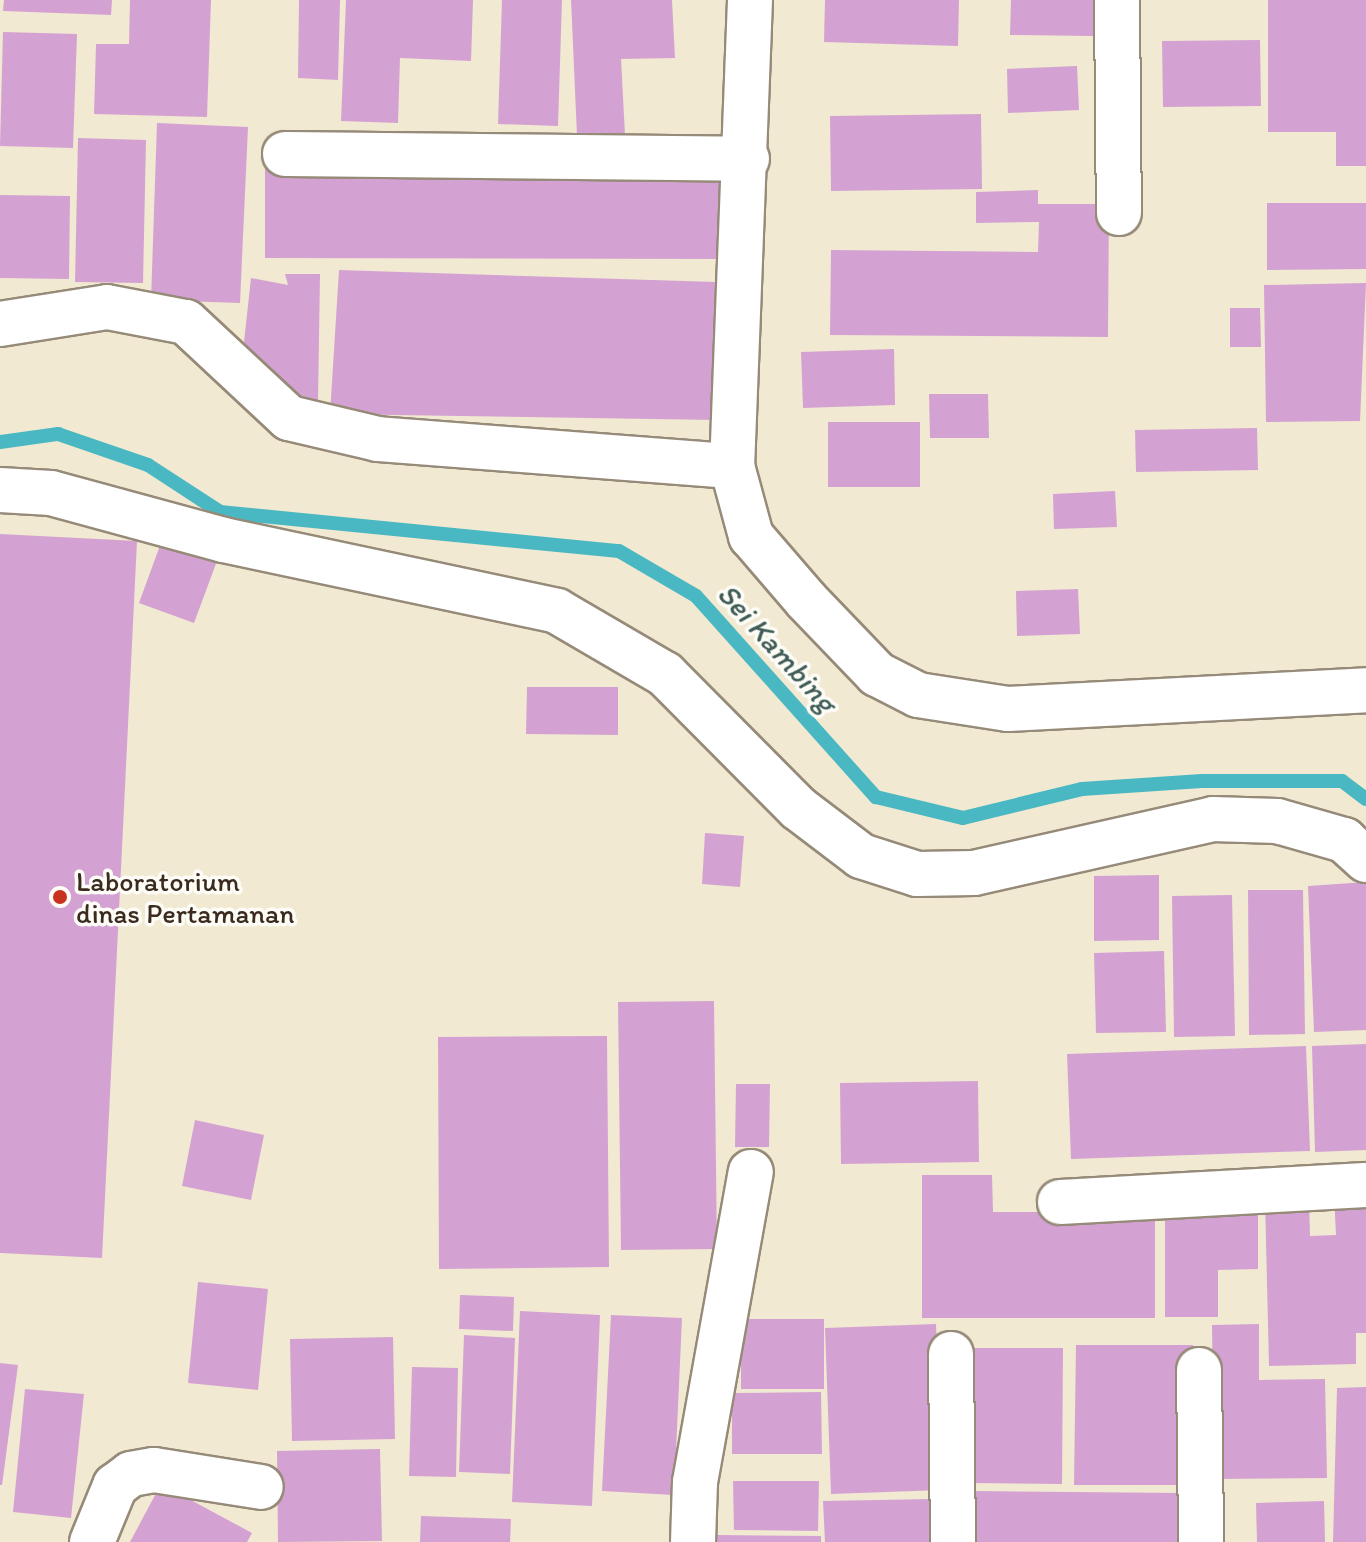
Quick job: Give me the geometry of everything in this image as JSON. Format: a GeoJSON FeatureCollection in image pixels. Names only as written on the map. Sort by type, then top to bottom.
{"type":"FeatureCollection","features":[{"type":"Feature","properties":{"kind":"street"},"geometry":{"type":"LineString","coordinates":[[750,0],[747,159],[732,466],[751,536],[877,674],[918,695],[1008,709],[1366,690]]}},
{"type":"Feature","properties":{"kind":"street"},"geometry":{"type":"LineString","coordinates":[[1117,0],[1119,213]]}},
{"type":"Feature","properties":{"kind":"street"},"geometry":{"type":"LineString","coordinates":[[285,154],[747,159]]}},
{"type":"Feature","properties":{"kind":"street"},"geometry":{"type":"LineString","coordinates":[[0,324],[107,307],[186,322],[289,418],[378,439],[732,466]]}},
{"type":"Feature","properties":{"kind":"street"},"geometry":{"type":"LineString","coordinates":[[0,490],[51,493],[224,540],[557,611],[665,674],[798,808],[861,856],[917,874],[974,873],[1213,819],[1277,821],[1344,840],[1366,860]]}},
{"type":"Feature","properties":{"kind":"street"},"geometry":{"type":"LineString","coordinates":[[693,1542],[695,1482],[751,1172]]}},
{"type":"Feature","properties":{"kind":"street"},"geometry":{"type":"LineString","coordinates":[[1060,1202],[1366,1185]]}},
{"type":"Feature","properties":{"kind":"street"},"geometry":{"type":"LineString","coordinates":[[951,1354],[953,1542]]}},
{"type":"Feature","properties":{"kind":"street"},"geometry":{"type":"LineString","coordinates":[[1199,1370],[1201,1542]]}},
{"type":"Feature","properties":{"kind":"street"},"geometry":{"type":"LineString","coordinates":[[92,1542],[115,1486],[131,1474],[154,1470],[261,1487]]}},
{"type":"Feature","properties":{"kind":"building"},"geometry":{"type":"Polygon","coordinates":[[[4,0],[112,0],[111,15],[3,11],[4,0]]]}},
{"type":"Feature","properties":{"kind":"building"},"geometry":{"type":"Polygon","coordinates":[[[130,0],[211,0],[207,117],[94,114],[96,44],[129,44],[130,0]]]}},
{"type":"Feature","properties":{"kind":"building"},"geometry":{"type":"Polygon","coordinates":[[[299,0],[340,0],[338,80],[298,78],[299,0]]]}},
{"type":"Feature","properties":{"kind":"building"},"geometry":{"type":"Polygon","coordinates":[[[346,0],[473,0],[471,61],[400,58],[398,123],[341,121],[346,0]]]}},
{"type":"Feature","properties":{"kind":"building"},"geometry":{"type":"Polygon","coordinates":[[[502,0],[562,0],[558,126],[498,124],[502,0]]]}},
{"type":"Feature","properties":{"kind":"building"},"geometry":{"type":"Polygon","coordinates":[[[571,0],[672,0],[675,58],[621,59],[625,135],[577,136],[571,0]]]}},
{"type":"Feature","properties":{"kind":"building"},"geometry":{"type":"Polygon","coordinates":[[[825,0],[959,0],[958,46],[824,42],[825,0]]]}},
{"type":"Feature","properties":{"kind":"building"},"geometry":{"type":"Polygon","coordinates":[[[1011,0],[1094,0],[1093,36],[1010,35],[1011,0]]]}},
{"type":"Feature","properties":{"kind":"building"},"geometry":{"type":"Polygon","coordinates":[[[1268,0],[1366,0],[1366,166],[1336,166],[1336,132],[1268,132],[1268,0]]]}},
{"type":"Feature","properties":{"kind":"building"},"geometry":{"type":"Polygon","coordinates":[[[3,32],[77,34],[73,148],[0,146],[3,32]]]}},
{"type":"Feature","properties":{"kind":"building"},"geometry":{"type":"Polygon","coordinates":[[[1260,40],[1261,106],[1163,107],[1162,41],[1260,40]]]}},
{"type":"Feature","properties":{"kind":"building"},"geometry":{"type":"Polygon","coordinates":[[[1077,66],[1079,110],[1008,113],[1007,69],[1077,66]]]}},
{"type":"Feature","properties":{"kind":"building"},"geometry":{"type":"Polygon","coordinates":[[[981,114],[982,189],[831,191],[830,116],[981,114]]]}},
{"type":"Feature","properties":{"kind":"building"},"geometry":{"type":"Polygon","coordinates":[[[157,123],[248,127],[240,303],[151,300],[157,123]]]}},
{"type":"Feature","properties":{"kind":"building"},"geometry":{"type":"Polygon","coordinates":[[[78,138],[146,140],[143,283],[75,282],[78,138]]]}},
{"type":"Feature","properties":{"kind":"building"},"geometry":{"type":"Polygon","coordinates":[[[265,164],[725,174],[724,259],[265,258],[265,164]]]}},
{"type":"Feature","properties":{"kind":"building"},"geometry":{"type":"Polygon","coordinates":[[[1038,190],[1038,204],[1109,204],[1108,337],[830,335],[831,250],[1038,252],[1039,222],[976,223],[976,192],[1038,190]]]}},
{"type":"Feature","properties":{"kind":"building"},"geometry":{"type":"Polygon","coordinates":[[[0,195],[70,196],[69,279],[0,278],[0,195]]]}},
{"type":"Feature","properties":{"kind":"building"},"geometry":{"type":"Polygon","coordinates":[[[1267,203],[1366,203],[1366,269],[1267,270],[1267,203]]]}},
{"type":"Feature","properties":{"kind":"building"},"geometry":{"type":"Polygon","coordinates":[[[339,270],[716,282],[717,420],[330,414],[339,270]]]}},
{"type":"Feature","properties":{"kind":"building"},"geometry":{"type":"Polygon","coordinates":[[[285,274],[320,274],[318,402],[278,393],[244,342],[251,278],[288,285],[285,274]]]}},
{"type":"Feature","properties":{"kind":"building"},"geometry":{"type":"Polygon","coordinates":[[[1366,283],[1360,421],[1266,422],[1264,285],[1366,283]]]}},
{"type":"Feature","properties":{"kind":"building"},"geometry":{"type":"Polygon","coordinates":[[[1230,308],[1260,308],[1261,347],[1230,347],[1230,308]]]}},
{"type":"Feature","properties":{"kind":"building"},"geometry":{"type":"Polygon","coordinates":[[[894,349],[895,405],[803,408],[801,352],[894,349]]]}},
{"type":"Feature","properties":{"kind":"building"},"geometry":{"type":"Polygon","coordinates":[[[929,394],[988,394],[989,438],[930,438],[929,394]]]}},
{"type":"Feature","properties":{"kind":"building"},"geometry":{"type":"Polygon","coordinates":[[[828,422],[920,422],[920,487],[828,487],[828,422]]]}},
{"type":"Feature","properties":{"kind":"building"},"geometry":{"type":"Polygon","coordinates":[[[1257,428],[1258,470],[1136,472],[1135,430],[1257,428]]]}},
{"type":"Feature","properties":{"kind":"building"},"geometry":{"type":"Polygon","coordinates":[[[1115,491],[1117,527],[1054,529],[1053,494],[1115,491]]]}},
{"type":"Feature","properties":{"kind":"building","name":"Laboratorium dinas Pertamanan"},"geometry":{"type":"Polygon","coordinates":[[[0,534],[137,541],[102,1258],[0,1253],[0,534]]]}},
{"type":"Feature","properties":{"kind":"building"},"geometry":{"type":"Polygon","coordinates":[[[162,540],[217,561],[194,623],[139,603],[162,540]]]}},
{"type":"Feature","properties":{"kind":"building"},"geometry":{"type":"Polygon","coordinates":[[[1078,589],[1080,634],[1017,636],[1016,591],[1078,589]]]}},
{"type":"Feature","properties":{"kind":"building"},"geometry":{"type":"Polygon","coordinates":[[[527,687],[618,687],[618,735],[526,734],[527,687]]]}},
{"type":"Feature","properties":{"kind":"building"},"geometry":{"type":"Polygon","coordinates":[[[705,833],[744,836],[740,887],[702,884],[705,833]]]}},
{"type":"Feature","properties":{"kind":"building"},"geometry":{"type":"Polygon","coordinates":[[[1159,875],[1159,940],[1094,941],[1094,876],[1159,875]]]}},
{"type":"Feature","properties":{"kind":"building"},"geometry":{"type":"Polygon","coordinates":[[[1366,882],[1366,1030],[1314,1032],[1308,886],[1366,882]]]}},
{"type":"Feature","properties":{"kind":"building"},"geometry":{"type":"Polygon","coordinates":[[[1248,890],[1303,890],[1305,1034],[1249,1035],[1248,890]]]}},
{"type":"Feature","properties":{"kind":"building"},"geometry":{"type":"Polygon","coordinates":[[[1232,895],[1235,1036],[1174,1037],[1172,896],[1232,895]]]}},
{"type":"Feature","properties":{"kind":"building"},"geometry":{"type":"Polygon","coordinates":[[[1164,951],[1166,1032],[1096,1033],[1094,953],[1164,951]]]}},
{"type":"Feature","properties":{"kind":"building"},"geometry":{"type":"Polygon","coordinates":[[[714,1001],[717,1249],[621,1250],[618,1002],[714,1001]]]}},
{"type":"Feature","properties":{"kind":"building"},"geometry":{"type":"Polygon","coordinates":[[[607,1036],[609,1267],[439,1269],[438,1037],[607,1036]]]}},
{"type":"Feature","properties":{"kind":"building"},"geometry":{"type":"Polygon","coordinates":[[[1366,1044],[1366,1150],[1315,1152],[1312,1046],[1366,1044]]]}},
{"type":"Feature","properties":{"kind":"building"},"geometry":{"type":"Polygon","coordinates":[[[1306,1046],[1310,1151],[1071,1159],[1067,1054],[1306,1046]]]}},
{"type":"Feature","properties":{"kind":"building"},"geometry":{"type":"Polygon","coordinates":[[[978,1081],[979,1162],[841,1164],[840,1083],[978,1081]]]}},
{"type":"Feature","properties":{"kind":"building"},"geometry":{"type":"Polygon","coordinates":[[[736,1084],[770,1084],[769,1147],[735,1147],[736,1084]]]}},
{"type":"Feature","properties":{"kind":"building"},"geometry":{"type":"Polygon","coordinates":[[[195,1120],[264,1135],[251,1200],[182,1186],[195,1120]]]}},
{"type":"Feature","properties":{"kind":"building"},"geometry":{"type":"Polygon","coordinates":[[[922,1175],[992,1175],[993,1212],[1155,1212],[1155,1318],[922,1318],[922,1175]]]}},
{"type":"Feature","properties":{"kind":"building"},"geometry":{"type":"Polygon","coordinates":[[[1366,1194],[1366,1333],[1356,1333],[1356,1364],[1269,1366],[1265,1200],[1309,1199],[1310,1236],[1336,1235],[1334,1195],[1366,1194]]]}},
{"type":"Feature","properties":{"kind":"building"},"geometry":{"type":"Polygon","coordinates":[[[1165,1201],[1258,1201],[1258,1269],[1218,1270],[1218,1317],[1165,1317],[1165,1201]]]}},
{"type":"Feature","properties":{"kind":"building"},"geometry":{"type":"Polygon","coordinates":[[[198,1282],[268,1289],[258,1390],[188,1383],[198,1282]]]}},
{"type":"Feature","properties":{"kind":"building"},"geometry":{"type":"Polygon","coordinates":[[[460,1295],[514,1297],[513,1331],[459,1329],[460,1295]]]}},
{"type":"Feature","properties":{"kind":"building"},"geometry":{"type":"Polygon","coordinates":[[[520,1311],[600,1315],[592,1506],[512,1502],[520,1311]]]}},
{"type":"Feature","properties":{"kind":"building"},"geometry":{"type":"Polygon","coordinates":[[[611,1315],[682,1318],[674,1495],[602,1491],[611,1315]]]}},
{"type":"Feature","properties":{"kind":"building"},"geometry":{"type":"Polygon","coordinates":[[[741,1319],[824,1319],[824,1389],[741,1389],[741,1319]]]}},
{"type":"Feature","properties":{"kind":"building"},"geometry":{"type":"Polygon","coordinates":[[[936,1324],[942,1490],[831,1494],[825,1328],[936,1324]]]}},
{"type":"Feature","properties":{"kind":"building"},"geometry":{"type":"Polygon","coordinates":[[[1259,1324],[1259,1380],[1325,1379],[1327,1478],[1214,1479],[1212,1325],[1259,1324]]]}},
{"type":"Feature","properties":{"kind":"building"},"geometry":{"type":"Polygon","coordinates":[[[464,1335],[515,1338],[510,1474],[459,1472],[464,1335]]]}},
{"type":"Feature","properties":{"kind":"building"},"geometry":{"type":"Polygon","coordinates":[[[393,1337],[395,1439],[292,1441],[290,1339],[393,1337]]]}},
{"type":"Feature","properties":{"kind":"building"},"geometry":{"type":"Polygon","coordinates":[[[1076,1345],[1193,1345],[1192,1485],[1074,1485],[1076,1345]]]}},
{"type":"Feature","properties":{"kind":"building"},"geometry":{"type":"Polygon","coordinates":[[[970,1348],[1063,1348],[1062,1484],[968,1483],[970,1348]]]}},
{"type":"Feature","properties":{"kind":"building"},"geometry":{"type":"Polygon","coordinates":[[[0,1363],[18,1365],[2,1485],[0,1485],[0,1363]]]}},
{"type":"Feature","properties":{"kind":"building"},"geometry":{"type":"Polygon","coordinates":[[[412,1367],[458,1368],[456,1477],[409,1476],[412,1367]]]}},
{"type":"Feature","properties":{"kind":"building"},"geometry":{"type":"Polygon","coordinates":[[[1366,1387],[1366,1542],[1333,1542],[1337,1388],[1366,1387]]]}},
{"type":"Feature","properties":{"kind":"building"},"geometry":{"type":"Polygon","coordinates":[[[25,1389],[84,1394],[71,1518],[13,1512],[25,1389]]]}},
{"type":"Feature","properties":{"kind":"building"},"geometry":{"type":"Polygon","coordinates":[[[821,1392],[822,1454],[732,1454],[732,1393],[821,1392]]]}},
{"type":"Feature","properties":{"kind":"building"},"geometry":{"type":"Polygon","coordinates":[[[380,1449],[382,1541],[278,1542],[277,1451],[380,1449]]]}},
{"type":"Feature","properties":{"kind":"building"},"geometry":{"type":"Polygon","coordinates":[[[733,1481],[819,1481],[818,1531],[734,1530],[733,1481]]]}},
{"type":"Feature","properties":{"kind":"building"},"geometry":{"type":"Polygon","coordinates":[[[161,1484],[252,1533],[247,1542],[130,1542],[161,1484]]]}},
{"type":"Feature","properties":{"kind":"building"},"geometry":{"type":"Polygon","coordinates":[[[974,1491],[1183,1493],[1183,1542],[974,1542],[974,1491]]]}},
{"type":"Feature","properties":{"kind":"building"},"geometry":{"type":"Polygon","coordinates":[[[931,1499],[932,1542],[825,1542],[823,1501],[931,1499]]]}},
{"type":"Feature","properties":{"kind":"building"},"geometry":{"type":"Polygon","coordinates":[[[1324,1501],[1325,1542],[1257,1542],[1256,1503],[1324,1501]]]}},
{"type":"Feature","properties":{"kind":"building"},"geometry":{"type":"Polygon","coordinates":[[[421,1516],[511,1519],[510,1542],[420,1542],[421,1516]]]}},
{"type":"Feature","properties":{"kind":"building"},"geometry":{"type":"Polygon","coordinates":[[[717,1535],[821,1536],[821,1542],[717,1542],[717,1535]]]}},
{"type":"Feature","properties":{"kind":"waterway","name":"Sei Kambing"},"geometry":{"type":"LineString","coordinates":[[0,442],[58,434],[148,465],[220,512],[619,551],[696,596],[876,797],[963,818],[1082,789],[1202,781],[1342,781],[1366,799]]}},
{"type":"Feature","properties":{"kind":"place","name":"Laboratorium dinas Pertamanan"},"geometry":{"type":"Point","coordinates":[60,897]}}]}
